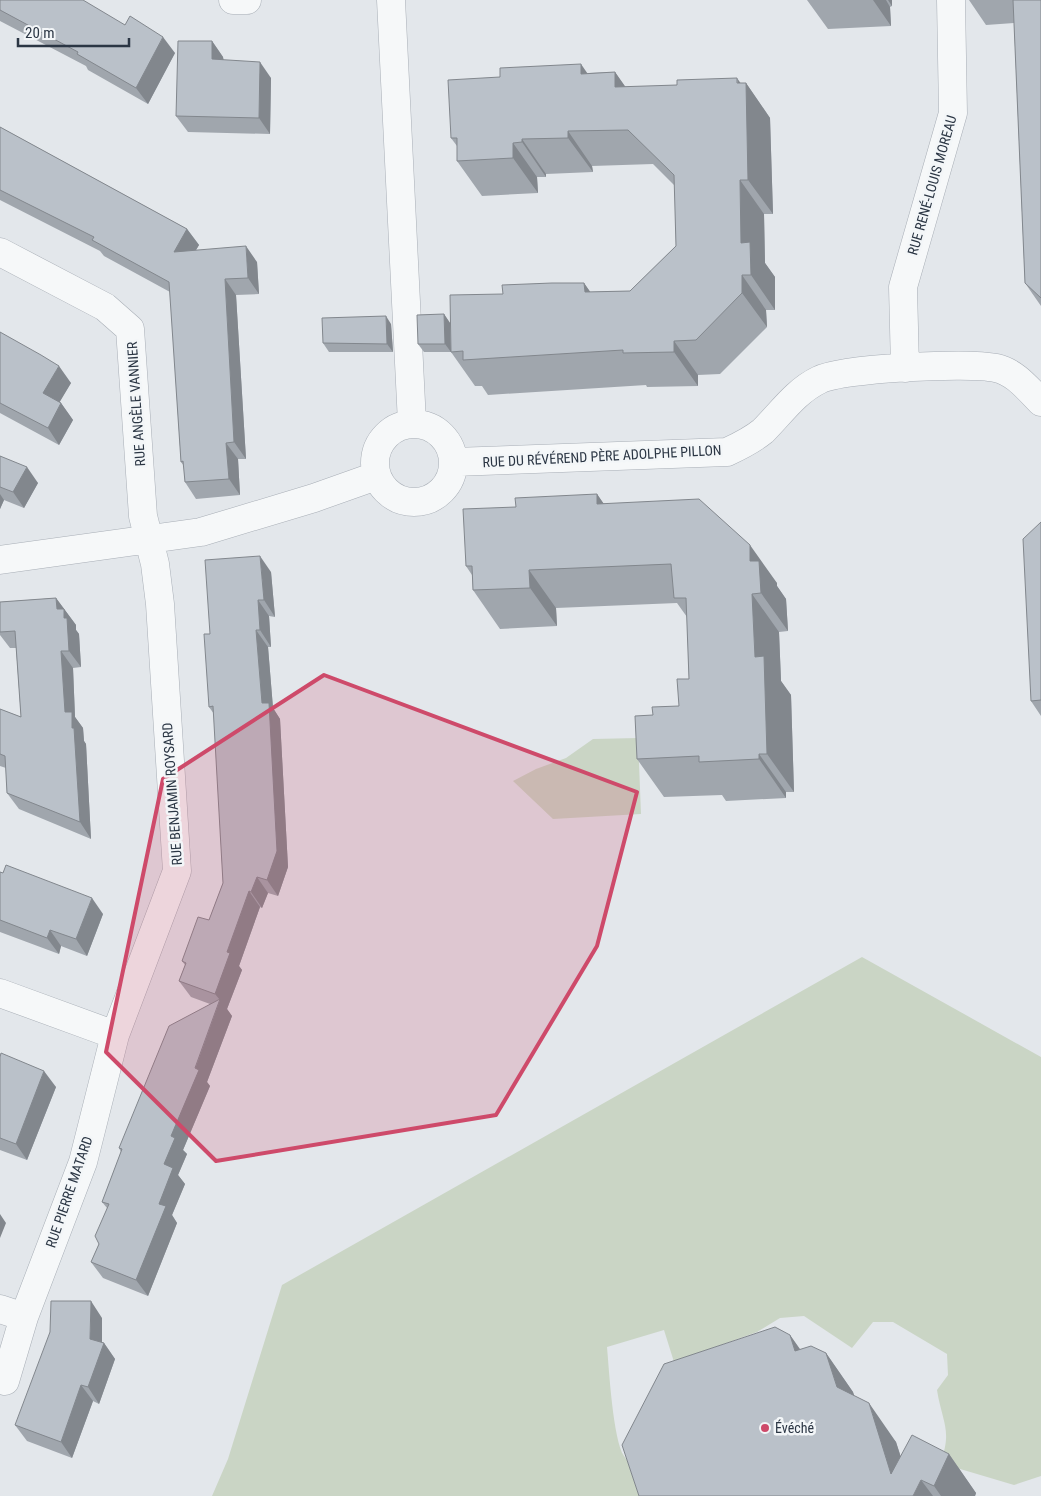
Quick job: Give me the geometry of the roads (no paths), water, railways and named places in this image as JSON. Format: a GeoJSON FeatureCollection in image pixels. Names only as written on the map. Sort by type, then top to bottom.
{"type":"FeatureCollection","features":[{"type":"Feature","properties":{"kind":"street"},"geometry":{"type":"LineString","coordinates":[[233,0],[247,0]]}},
{"type":"Feature","properties":{"kind":"street"},"geometry":{"type":"LineString","coordinates":[[391,0],[412,423]]}},
{"type":"Feature","properties":{"kind":"street","name":"RUE RENÉ-LOUIS MOREAU"},"geometry":{"type":"LineString","coordinates":[[905,368],[903,287],[953,113],[951,0]]}},
{"type":"Feature","properties":{"kind":"street","name":"RUE ANGÈLE VANNIER"},"geometry":{"type":"LineString","coordinates":[[0,252],[105,308],[130,329],[143,516],[148,540]]}},
{"type":"Feature","properties":{"kind":"street","name":"RUE DU RÉVÉREND PÈRE ADOLPHE PILLON"},"geometry":{"type":"LineString","coordinates":[[454,462],[727,452],[762,432],[799,393],[820,379],[848,372],[969,366],[996,368],[1014,375],[1041,402]]}},
{"type":"Feature","properties":{"kind":"street"},"geometry":{"type":"LineString","coordinates":[[412,423],[425,425],[436,430],[452,450],[454,462],[452,475],[443,490],[428,500],[416,503],[392,496],[383,488],[376,476],[374,464],[376,452],[381,441],[389,432],[400,426],[412,423]]}},
{"type":"Feature","properties":{"kind":"street"},"geometry":{"type":"LineString","coordinates":[[0,560],[201,532],[314,498],[376,476]]}},
{"type":"Feature","properties":{"kind":"street","name":"RUE BENJAMIN ROYSARD"},"geometry":{"type":"LineString","coordinates":[[114,1035],[177,872],[160,604],[155,564],[148,540]]}},
{"type":"Feature","properties":{"kind":"street"},"geometry":{"type":"LineString","coordinates":[[0,993],[114,1035]]}},
{"type":"Feature","properties":{"kind":"street","name":"RUE PIERRE MATARD"},"geometry":{"type":"LineString","coordinates":[[5,1381],[12,1313],[83,1162],[114,1035]]}},
{"type":"Feature","properties":{"kind":"place","name":"Évéché"},"geometry":{"type":"Point","coordinates":[765,1428]}}]}
